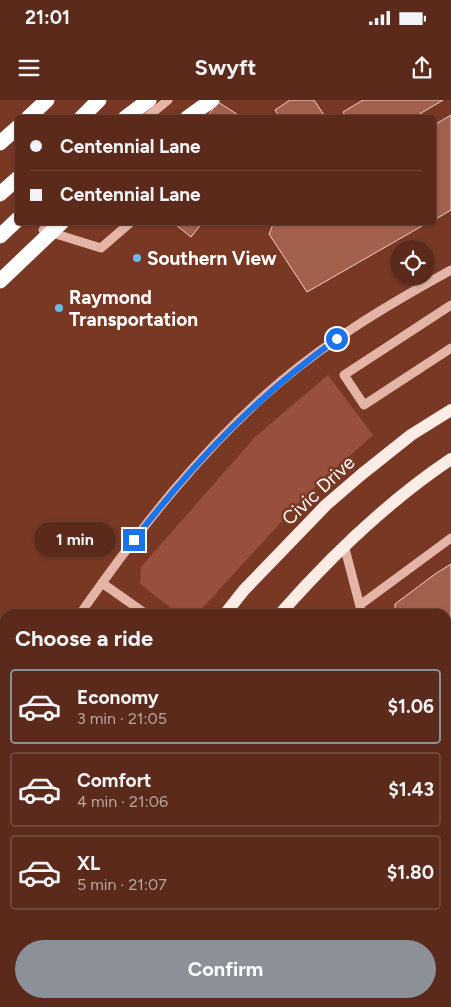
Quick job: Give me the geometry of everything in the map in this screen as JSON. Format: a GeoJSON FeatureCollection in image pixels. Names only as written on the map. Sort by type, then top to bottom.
{"type":"FeatureCollection","features":[{"type":"Feature","properties":{"kind":"highway"},"geometry":{"type":"LineString","coordinates":[[31,115],[47,100]]}},
{"type":"Feature","properties":{"kind":"highway"},"geometry":{"type":"LineString","coordinates":[[84,115],[99,100]]}},
{"type":"Feature","properties":{"kind":"highway"},"geometry":{"type":"LineString","coordinates":[[130,115],[150,100]]}},
{"type":"Feature","properties":{"kind":"highway"},"geometry":{"type":"LineString","coordinates":[[182,115],[203,100]]}},
{"type":"Feature","properties":{"kind":"highway"},"geometry":{"type":"LineString","coordinates":[[191,115],[212,100]]}},
{"type":"Feature","properties":{"kind":"highway"},"geometry":{"type":"LineString","coordinates":[[0,142],[15,130]]}},
{"type":"Feature","properties":{"kind":"highway"},"geometry":{"type":"LineString","coordinates":[[0,194],[15,181]]}},
{"type":"Feature","properties":{"kind":"highway"},"geometry":{"type":"LineString","coordinates":[[0,236],[15,223]]}},
{"type":"Feature","properties":{"kind":"highway"},"geometry":{"type":"LineString","coordinates":[[0,281],[59,225]]}},
{"type":"Feature","properties":{"kind":"highway"},"geometry":{"type":"LineString","coordinates":[[0,269],[47,226]]}},
{"type":"Feature","properties":{"kind":"main road","name":"Civic Drive"},"geometry":{"type":"LineString","coordinates":[[229,609],[244,590],[326,505],[411,435],[451,410]]}},
{"type":"Feature","properties":{"kind":"main road"},"geometry":{"type":"LineString","coordinates":[[284,609],[344,545],[451,459]]}},
{"type":"Feature","properties":{"kind":"street"},"geometry":{"type":"LineString","coordinates":[[150,115],[168,100]]}},
{"type":"Feature","properties":{"kind":"street"},"geometry":{"type":"LineString","coordinates":[[0,244],[21,225]]}},
{"type":"Feature","properties":{"kind":"street"},"geometry":{"type":"LineString","coordinates":[[47,226],[101,248],[128,225]]}},
{"type":"Feature","properties":{"kind":"street"},"geometry":{"type":"LineString","coordinates":[[84,609],[156,512],[198,462],[241,417],[281,381],[368,318],[451,270]]}},
{"type":"Feature","properties":{"kind":"street"},"geometry":{"type":"LineString","coordinates":[[451,305],[344,375],[364,405],[451,348]]}},
{"type":"Feature","properties":{"kind":"street"},"geometry":{"type":"LineString","coordinates":[[362,609],[451,538]]}},
{"type":"Feature","properties":{"kind":"street"},"geometry":{"type":"LineString","coordinates":[[344,545],[361,609]]}},
{"type":"Feature","properties":{"kind":"street"},"geometry":{"type":"LineString","coordinates":[[102,583],[139,609]]}},
{"type":"Feature","properties":{"kind":"shaded area"},"geometry":{"type":"Polygon","coordinates":[[[328,375],[373,435],[304,497],[202,609],[172,609],[140,584],[141,567],[255,437],[328,375]]]}},
{"type":"Feature","properties":{"kind":"building"},"geometry":{"type":"Polygon","coordinates":[[[290,100],[314,100],[324,115],[278,115],[275,110],[290,100]]]}},
{"type":"Feature","properties":{"kind":"building"},"geometry":{"type":"Polygon","coordinates":[[[363,100],[443,100],[418,115],[345,115],[343,112],[363,100]]]}},
{"type":"Feature","properties":{"kind":"building"},"geometry":{"type":"Polygon","coordinates":[[[218,102],[238,115],[208,115],[218,102]]]}},
{"type":"Feature","properties":{"kind":"building"},"geometry":{"type":"Polygon","coordinates":[[[451,115],[451,210],[436,219],[436,124],[451,115]]]}},
{"type":"Feature","properties":{"kind":"building"},"geometry":{"type":"Polygon","coordinates":[[[176,225],[201,225],[191,237],[176,225]]]}},
{"type":"Feature","properties":{"kind":"building"},"geometry":{"type":"Polygon","coordinates":[[[273,225],[424,225],[398,240],[390,240],[390,244],[307,292],[269,234],[273,225]]]}},
{"type":"Feature","properties":{"kind":"building"},"geometry":{"type":"Polygon","coordinates":[[[451,564],[451,609],[395,609],[395,604],[451,564]]]}},
{"type":"Feature","properties":{"kind":"place","name":"Southern View"},"geometry":{"type":"Point","coordinates":[137,258]}},
{"type":"Feature","properties":{"kind":"place","name":"Raymond Transportation"},"geometry":{"type":"Point","coordinates":[59,308]}},
{"type":"Feature","properties":{"kind":"route"},"geometry":{"type":"LineString","coordinates":[[134,540],[198,462],[241,417],[281,381],[337,339]]}}]}
